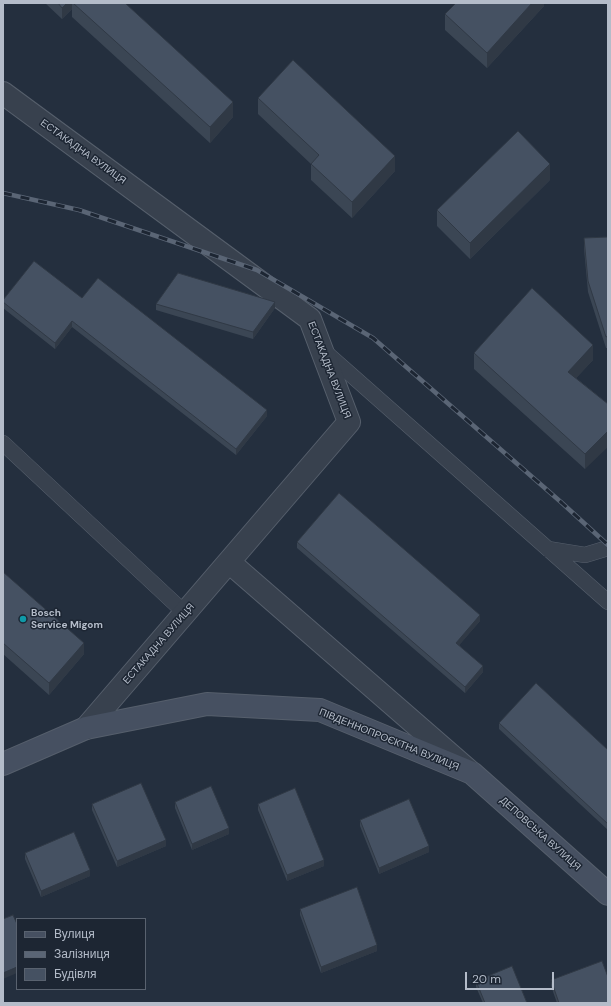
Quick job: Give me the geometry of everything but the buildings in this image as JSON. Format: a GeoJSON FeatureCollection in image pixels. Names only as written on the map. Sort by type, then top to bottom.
{"type":"FeatureCollection","features":[{"type":"Feature","properties":{"kind":"main road","name":"ПІВДЕННОПРОЄКТНА ВУЛИЦЯ"},"geometry":{"type":"LineString","coordinates":[[3,764],[86,728],[207,704],[320,710],[472,773]]}},
{"type":"Feature","properties":{"kind":"main road","name":"ДЕПОВСЬКА ВУЛИЦЯ"},"geometry":{"type":"LineString","coordinates":[[472,773],[608,894]]}},
{"type":"Feature","properties":{"kind":"street","name":"ЕСТАКАДНА ВУЛИЦЯ"},"geometry":{"type":"LineString","coordinates":[[3,93],[310,318],[349,422],[86,728]]}},
{"type":"Feature","properties":{"kind":"street"},"geometry":{"type":"LineString","coordinates":[[229,562],[472,773]]}},
{"type":"Feature","properties":{"kind":"lane"},"geometry":{"type":"LineString","coordinates":[[321,348],[608,602]]}},
{"type":"Feature","properties":{"kind":"lane"},"geometry":{"type":"LineString","coordinates":[[3,443],[185,613]]}},
{"type":"Feature","properties":{"kind":"lane"},"geometry":{"type":"LineString","coordinates":[[548,549],[585,555],[608,548]]}},
{"type":"Feature","properties":{"kind":"railway"},"geometry":{"type":"LineString","coordinates":[[3,193],[79,210],[257,270],[373,338],[608,545]]}},
{"type":"Feature","properties":{"kind":"place","name":"Bosch Service Migom"},"geometry":{"type":"Point","coordinates":[23,619]}}]}
